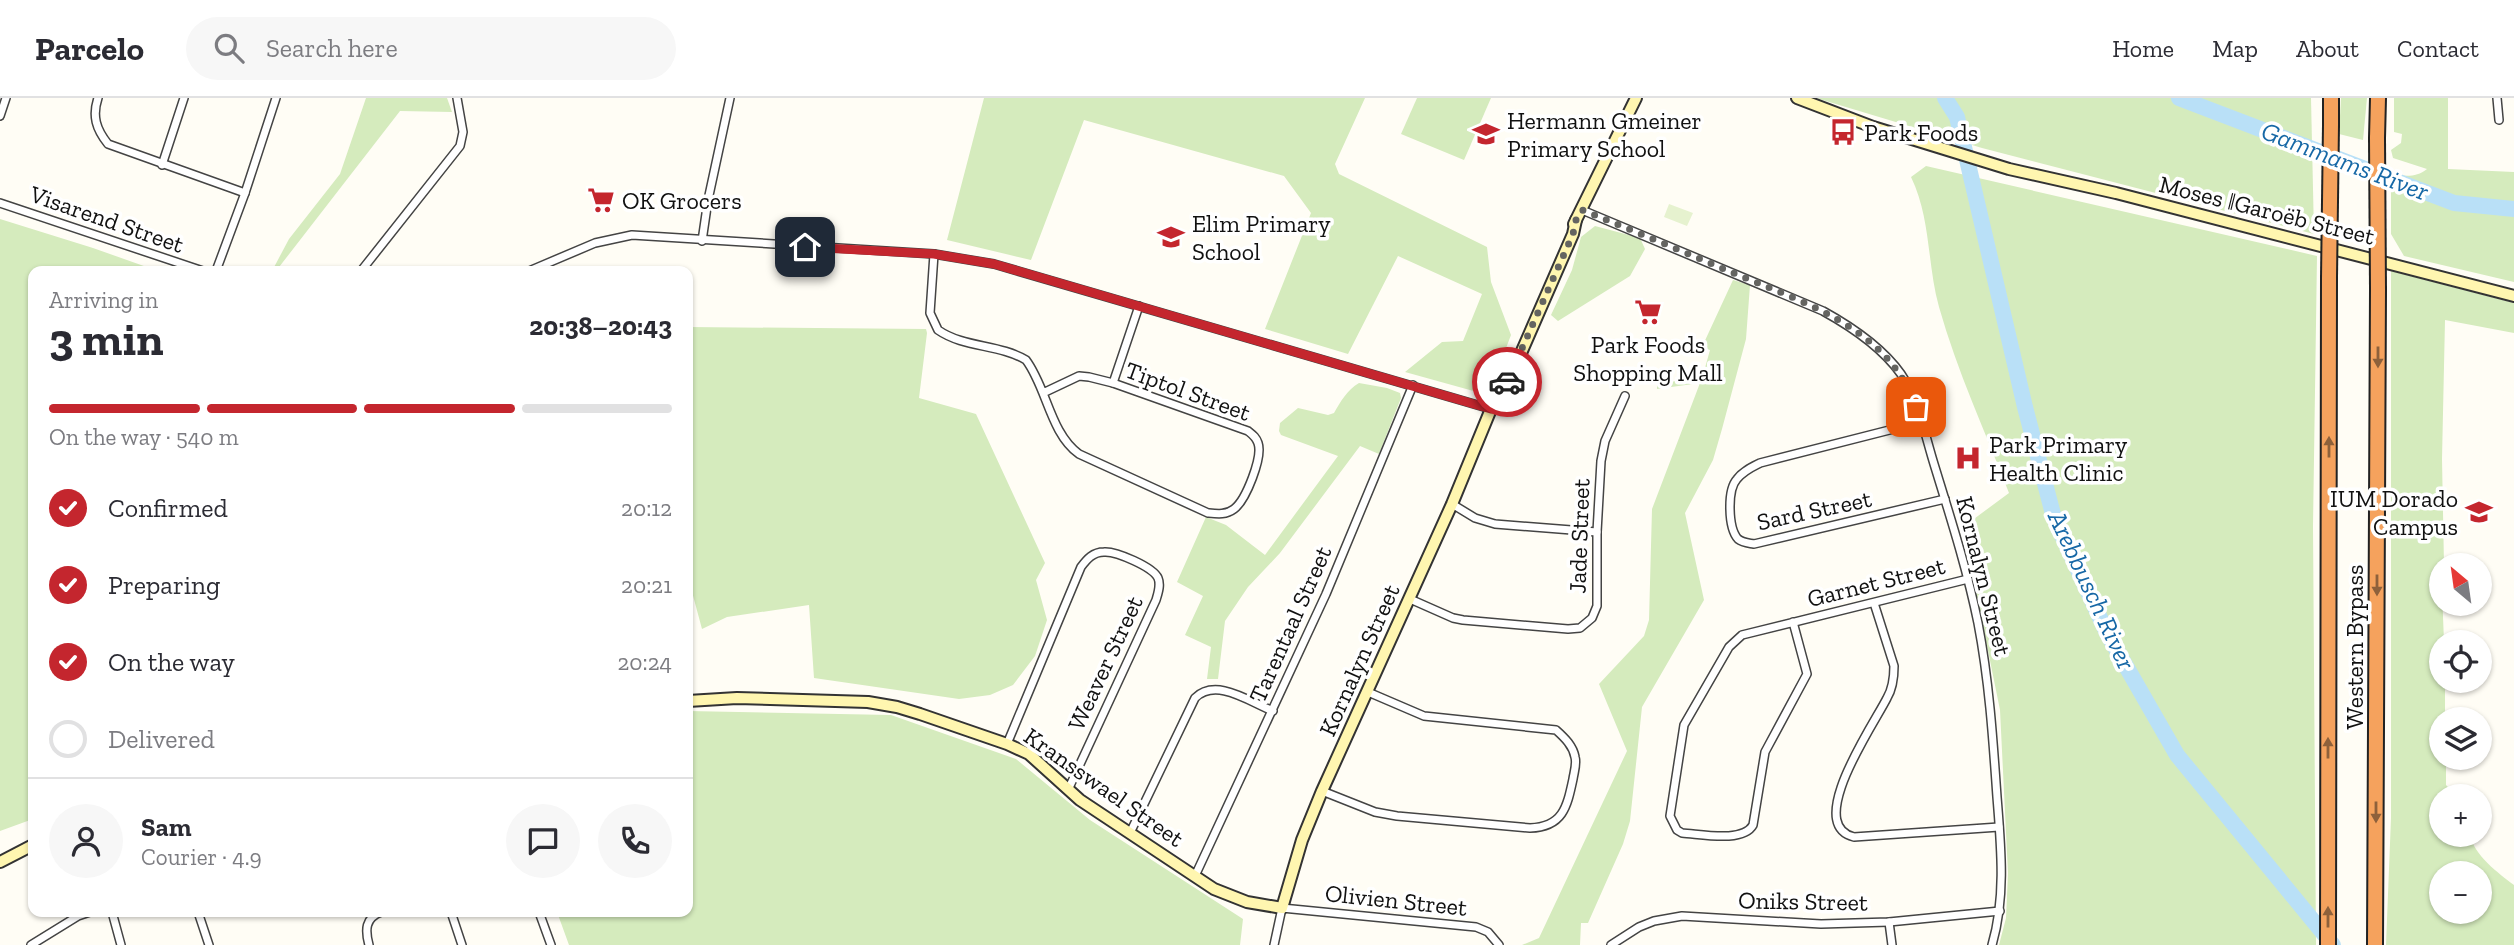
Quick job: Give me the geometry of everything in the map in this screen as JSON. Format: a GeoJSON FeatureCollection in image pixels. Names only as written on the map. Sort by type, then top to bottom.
{"type":"FeatureCollection","features":[{"type":"Feature","properties":{"kind":"highway","name":"Western Bypass"},"geometry":{"type":"LineString","coordinates":[[2328,945],[2331,98]]}},
{"type":"Feature","properties":{"kind":"highway","name":"Western Bypass"},"geometry":{"type":"LineString","coordinates":[[2375,942],[2378,98]]}},
{"type":"Feature","properties":{"kind":"street"},"geometry":{"type":"LineString","coordinates":[[0,116],[6,98]]}},
{"type":"Feature","properties":{"kind":"street"},"geometry":{"type":"LineString","coordinates":[[98,98],[94,109],[95,123],[108,144],[245,193]]}},
{"type":"Feature","properties":{"kind":"street"},"geometry":{"type":"LineString","coordinates":[[162,165],[184,98]]}},
{"type":"Feature","properties":{"kind":"street"},"geometry":{"type":"LineString","coordinates":[[218,266],[276,98]]}},
{"type":"Feature","properties":{"kind":"street"},"geometry":{"type":"LineString","coordinates":[[365,266],[460,146],[463,132],[457,98]]}},
{"type":"Feature","properties":{"kind":"street"},"geometry":{"type":"LineString","coordinates":[[702,241],[730,98]]}},
{"type":"Feature","properties":{"kind":"street","name":"Kornalyn Street"},"geometry":{"type":"LineString","coordinates":[[1274,945],[1302,840],[1322,791],[1452,504],[1491,409],[1515,366],[1573,234],[1576,220],[1636,98]]}},
{"type":"Feature","properties":{"kind":"street","name":"Moses ǁGaroëb Street"},"geometry":{"type":"LineString","coordinates":[[1797,98],[1873,127],[2009,169],[2116,193],[2514,296]]}},
{"type":"Feature","properties":{"kind":"street"},"geometry":{"type":"LineString","coordinates":[[2497,98],[2499,121]]}},
{"type":"Feature","properties":{"kind":"street","name":"Visarend Street"},"geometry":{"type":"LineString","coordinates":[[0,203],[188,266]]}},
{"type":"Feature","properties":{"kind":"street","name":"Kornalyn Street"},"geometry":{"type":"LineString","coordinates":[[1582,210],[1839,319],[1881,352],[1901,374],[1921,422],[1945,499],[1977,620],[1990,702],[2002,867],[2000,911],[1992,945]]}},
{"type":"Feature","properties":{"kind":"street"},"geometry":{"type":"LineString","coordinates":[[542,266],[613,238],[632,235],[934,254],[994,264],[1491,409]]}},
{"type":"Feature","properties":{"kind":"street","name":"Tiptol Street"},"geometry":{"type":"LineString","coordinates":[[934,254],[930,313],[938,330],[958,339],[1018,355],[1031,367],[1043,393],[1068,447],[1208,513],[1221,514],[1233,510],[1240,503],[1258,461],[1259,447],[1254,436],[1248,431],[1113,383],[1079,376],[1043,393]]}},
{"type":"Feature","properties":{"kind":"street"},"geometry":{"type":"LineString","coordinates":[[1113,383],[1139,306]]}},
{"type":"Feature","properties":{"kind":"street","name":"Tarentaal Street"},"geometry":{"type":"LineString","coordinates":[[1195,876],[1326,594],[1413,385]]}},
{"type":"Feature","properties":{"kind":"street","name":"Jade Street"},"geometry":{"type":"LineString","coordinates":[[1410,598],[1463,620],[1568,629],[1580,628],[1592,618],[1597,606],[1601,461],[1605,441],[1625,396]]}},
{"type":"Feature","properties":{"kind":"street","name":"Sard Street"},"geometry":{"type":"LineString","coordinates":[[1921,422],[1760,463],[1747,469],[1735,480],[1728,501],[1735,535],[1740,540],[1754,544],[1945,499]]}},
{"type":"Feature","properties":{"kind":"street"},"geometry":{"type":"LineString","coordinates":[[1452,504],[1494,524],[1597,532]]}},
{"type":"Feature","properties":{"kind":"street","name":"Weaver Street"},"geometry":{"type":"LineString","coordinates":[[1007,744],[1081,567],[1087,559],[1105,551],[1122,555],[1150,569],[1158,576],[1156,600],[1068,790]]}},
{"type":"Feature","properties":{"kind":"street","name":"Garnet Street"},"geometry":{"type":"LineString","coordinates":[[1793,621],[1807,674],[1765,752],[1750,831],[1738,836],[1682,833],[1677,830],[1670,816],[1682,733],[1689,714],[1729,647],[1738,637],[1793,621],[1968,579]]}},
{"type":"Feature","properties":{"kind":"street"},"geometry":{"type":"LineString","coordinates":[[1874,603],[1894,666],[1894,674],[1889,696],[1845,772],[1837,809],[1838,825],[1846,835],[1854,837],[1999,827]]}},
{"type":"Feature","properties":{"kind":"street"},"geometry":{"type":"LineString","coordinates":[[1130,834],[1195,698],[1202,691],[1219,688],[1273,711]]}},
{"type":"Feature","properties":{"kind":"street"},"geometry":{"type":"LineString","coordinates":[[1322,791],[1375,812],[1396,816],[1530,828],[1544,828],[1557,819],[1567,807],[1576,760],[1566,739],[1556,730],[1424,716],[1368,692]]}},
{"type":"Feature","properties":{"kind":"street","name":"Kransswael Street"},"geometry":{"type":"LineString","coordinates":[[693,701],[737,698],[867,702],[897,707],[1007,744],[1029,754],[1068,790],[1214,889],[1247,902],[1282,908]]}},
{"type":"Feature","properties":{"kind":"street"},"geometry":{"type":"LineString","coordinates":[[0,862],[28,848]]}},
{"type":"Feature","properties":{"kind":"street","name":"Olivien Street"},"geometry":{"type":"LineString","coordinates":[[1282,908],[1476,928],[1488,932],[1499,945]]}},
{"type":"Feature","properties":{"kind":"street","name":"Oniks Street"},"geometry":{"type":"LineString","coordinates":[[1611,945],[1654,921],[1682,916],[1821,924],[1889,922],[2000,911]]}},
{"type":"Feature","properties":{"kind":"street"},"geometry":{"type":"LineString","coordinates":[[31,945],[76,917]]}},
{"type":"Feature","properties":{"kind":"street"},"geometry":{"type":"LineString","coordinates":[[113,917],[121,945]]}},
{"type":"Feature","properties":{"kind":"street"},"geometry":{"type":"LineString","coordinates":[[200,917],[209,945]]}},
{"type":"Feature","properties":{"kind":"street"},"geometry":{"type":"LineString","coordinates":[[369,945],[366,930],[372,917]]}},
{"type":"Feature","properties":{"kind":"street"},"geometry":{"type":"LineString","coordinates":[[453,917],[462,945]]}},
{"type":"Feature","properties":{"kind":"street"},"geometry":{"type":"LineString","coordinates":[[541,917],[551,945]]}},
{"type":"Feature","properties":{"kind":"street"},"geometry":{"type":"LineString","coordinates":[[1889,922],[1892,945]]}},
{"type":"Feature","properties":{"kind":"green space"},"geometry":{"type":"Polygon","coordinates":[[[366,98],[447,98],[452,112],[400,111],[280,266],[275,266],[289,239],[340,174],[366,98]]]}},
{"type":"Feature","properties":{"kind":"green space"},"geometry":{"type":"Polygon","coordinates":[[[984,98],[1365,98],[1335,164],[1339,174],[1487,247],[1491,282],[1511,335],[1492,385],[1477,392],[1405,372],[1442,342],[1463,341],[1482,294],[1398,256],[1348,354],[1265,329],[1311,213],[1284,176],[1084,120],[1031,260],[947,240],[984,98]]]}},
{"type":"Feature","properties":{"kind":"green space"},"geometry":{"type":"Polygon","coordinates":[[[1417,98],[1491,98],[1464,160],[1401,134],[1417,98]]]}},
{"type":"Feature","properties":{"kind":"green space"},"geometry":{"type":"Polygon","coordinates":[[[1816,98],[2311,98],[2314,234],[1982,148],[1816,98]]]}},
{"type":"Feature","properties":{"kind":"green space"},"geometry":{"type":"Polygon","coordinates":[[[2341,98],[2367,98],[2363,140],[2339,134],[2341,98]]]}},
{"type":"Feature","properties":{"kind":"green space"},"geometry":{"type":"Polygon","coordinates":[[[2394,98],[2448,98],[2448,169],[2514,172],[2514,282],[2404,256],[2391,234],[2391,174],[2414,175],[2427,169],[2393,158],[2391,150],[2401,143],[2402,134],[2394,132],[2394,98]]]}},
{"type":"Feature","properties":{"kind":"green space"},"geometry":{"type":"Polygon","coordinates":[[[1926,166],[2317,256],[2313,526],[2316,945],[1999,945],[2006,918],[2008,873],[2000,710],[1963,527],[2009,493],[1963,378],[1939,307],[1922,209],[1911,177],[1926,166]]]}},
{"type":"Feature","properties":{"kind":"green space"},"geometry":{"type":"Polygon","coordinates":[[[1669,204],[1693,213],[1687,226],[1664,217],[1669,204]]]}},
{"type":"Feature","properties":{"kind":"green space"},"geometry":{"type":"Polygon","coordinates":[[[0,219],[144,266],[28,266],[28,821],[0,831],[0,219]]]}},
{"type":"Feature","properties":{"kind":"green space"},"geometry":{"type":"Polygon","coordinates":[[[1595,226],[1640,238],[1645,249],[1630,276],[1558,321],[1551,315],[1572,270],[1581,237],[1595,226]]]}},
{"type":"Feature","properties":{"kind":"green space"},"geometry":{"type":"Polygon","coordinates":[[[2391,271],[2514,303],[2514,333],[2445,320],[2442,459],[2444,553],[2429,553],[2429,616],[2443,616],[2444,630],[2429,630],[2429,693],[2445,693],[2445,707],[2429,707],[2429,770],[2446,770],[2446,784],[2429,784],[2429,847],[2474,847],[2486,861],[2429,861],[2429,924],[2492,924],[2492,867],[2514,885],[2514,945],[2386,945],[2391,818],[2391,271]]]}},
{"type":"Feature","properties":{"kind":"green space"},"geometry":{"type":"Polygon","coordinates":[[[1733,280],[1750,285],[1746,339],[1713,460],[1685,513],[1704,600],[1642,707],[1630,821],[1623,844],[1588,923],[1581,923],[1580,945],[1522,945],[1539,938],[1627,751],[1599,684],[1644,636],[1649,620],[1652,509],[1700,383],[1657,389],[1657,385],[1703,375],[1710,350],[1702,347],[1733,280]]]}},
{"type":"Feature","properties":{"kind":"green space"},"geometry":{"type":"Polygon","coordinates":[[[693,327],[926,329],[919,398],[976,414],[1045,563],[1036,580],[1047,620],[1035,656],[1013,685],[990,695],[959,699],[814,678],[809,605],[727,617],[702,629],[693,596],[693,327]]]}},
{"type":"Feature","properties":{"kind":"green space"},"geometry":{"type":"Polygon","coordinates":[[[1359,383],[1400,393],[1401,398],[1379,454],[1360,446],[1280,553],[1248,587],[1225,621],[1218,679],[1207,679],[1211,647],[1185,635],[1203,596],[1177,582],[1206,517],[1226,525],[1265,555],[1338,456],[1281,435],[1280,423],[1298,408],[1328,415],[1334,413],[1348,392],[1359,383]]]}},
{"type":"Feature","properties":{"kind":"green space"},"geometry":{"type":"Polygon","coordinates":[[[693,711],[891,715],[1016,759],[1090,820],[1243,919],[1240,945],[569,945],[559,917],[693,917],[693,711]]]}},
{"type":"Feature","properties":{"kind":"waterway","name":"Arebbusch River"},"geometry":{"type":"LineString","coordinates":[[1945,98],[1957,117],[2054,518],[2107,633],[2177,755],[2333,945]]}},
{"type":"Feature","properties":{"kind":"waterway","name":"Gammams River"},"geometry":{"type":"LineString","coordinates":[[2179,98],[2454,203],[2514,209]]}},
{"type":"Feature","properties":{"kind":"way so far"},"geometry":{"type":"LineString","coordinates":[[1507,382],[1582,210],[1839,319],[1881,352],[1901,374],[1916,407]]}},
{"type":"Feature","properties":{"kind":"place","name":"Park Foods"},"geometry":{"type":"Point","coordinates":[1843,132]}},
{"type":"Feature","properties":{"kind":"place","name":"Hermann Gmeiner Primary School"},"geometry":{"type":"Point","coordinates":[1486,134]}},
{"type":"Feature","properties":{"kind":"place","name":"OK Grocers"},"geometry":{"type":"Point","coordinates":[601,200]}},
{"type":"Feature","properties":{"kind":"place","name":"Elim Primary School"},"geometry":{"type":"Point","coordinates":[1171,237]}},
{"type":"Feature","properties":{"kind":"place","name":"Park Foods Shopping Mall"},"geometry":{"type":"Point","coordinates":[1648,312]}},
{"type":"Feature","properties":{"kind":"place","name":"Park Primary Health Clinic"},"geometry":{"type":"Point","coordinates":[1968,458]}},
{"type":"Feature","properties":{"kind":"place","name":"IUM Dorado Campus"},"geometry":{"type":"Point","coordinates":[2479,512]}},
{"type":"Feature","properties":{"kind":"route"},"geometry":{"type":"LineString","coordinates":[[805,247],[934,254],[994,264],[1491,409],[1507,382]]}}]}
